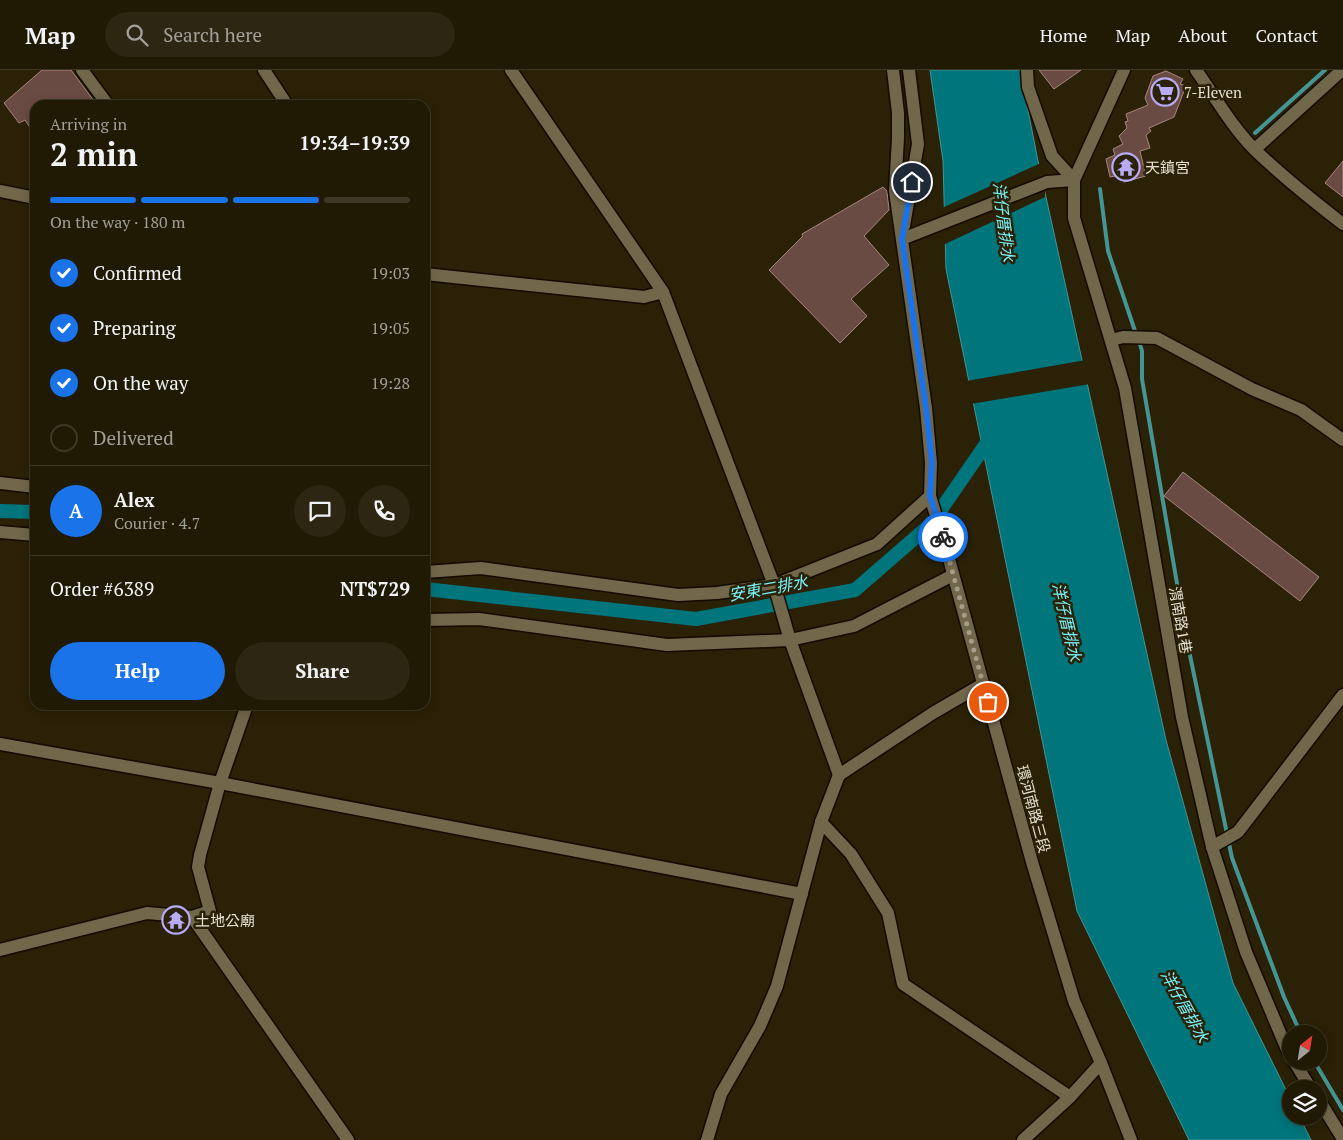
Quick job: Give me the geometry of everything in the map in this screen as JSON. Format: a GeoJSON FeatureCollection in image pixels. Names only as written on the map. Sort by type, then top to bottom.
{"type":"FeatureCollection","features":[{"type":"Feature","properties":{"kind":"street"},"geometry":{"type":"LineString","coordinates":[[82,70],[104,100]]}},
{"type":"Feature","properties":{"kind":"street"},"geometry":{"type":"LineString","coordinates":[[264,70],[285,100]]}},
{"type":"Feature","properties":{"kind":"street"},"geometry":{"type":"LineString","coordinates":[[511,70],[663,292],[775,589],[788,634],[839,775]]}},
{"type":"Feature","properties":{"kind":"street"},"geometry":{"type":"LineString","coordinates":[[430,572],[481,568],[678,595],[775,589],[877,544],[930,496],[932,463],[926,408],[896,191],[898,112],[893,70]]}},
{"type":"Feature","properties":{"kind":"street"},"geometry":{"type":"LineString","coordinates":[[902,239],[918,144],[909,70]]}},
{"type":"Feature","properties":{"kind":"street"},"geometry":{"type":"LineString","coordinates":[[1027,70],[1028,87],[1052,156],[1074,180]]}},
{"type":"Feature","properties":{"kind":"street"},"geometry":{"type":"LineString","coordinates":[[1074,180],[1124,70]]}},
{"type":"Feature","properties":{"kind":"street"},"geometry":{"type":"LineString","coordinates":[[1196,70],[1237,128],[1255,149],[1316,204],[1343,224]]}},
{"type":"Feature","properties":{"kind":"street"},"geometry":{"type":"LineString","coordinates":[[1255,149],[1342,70]]}},
{"type":"Feature","properties":{"kind":"street"},"geometry":{"type":"LineString","coordinates":[[902,239],[1048,182],[1074,180]]}},
{"type":"Feature","properties":{"kind":"street","name":"渭南路1巷"},"geometry":{"type":"LineString","coordinates":[[1074,180],[1074,218],[1125,388],[1182,717],[1212,847],[1246,952],[1282,1038]]}},
{"type":"Feature","properties":{"kind":"street"},"geometry":{"type":"LineString","coordinates":[[0,191],[30,197]]}},
{"type":"Feature","properties":{"kind":"street"},"geometry":{"type":"LineString","coordinates":[[430,275],[644,297],[663,292]]}},
{"type":"Feature","properties":{"kind":"street"},"geometry":{"type":"LineString","coordinates":[[1111,340],[1157,338],[1252,388],[1301,410],[1343,440]]}},
{"type":"Feature","properties":{"kind":"street"},"geometry":{"type":"LineString","coordinates":[[0,484],[30,487]]}},
{"type":"Feature","properties":{"kind":"street","name":"環河南路三段"},"geometry":{"type":"LineString","coordinates":[[930,496],[984,684],[1032,862],[1071,992],[1131,1140]]}},
{"type":"Feature","properties":{"kind":"street"},"geometry":{"type":"LineString","coordinates":[[0,532],[30,535]]}},
{"type":"Feature","properties":{"kind":"street"},"geometry":{"type":"LineString","coordinates":[[430,620],[479,619],[667,645],[854,626],[953,575]]}},
{"type":"Feature","properties":{"kind":"street"},"geometry":{"type":"LineString","coordinates":[[707,1140],[721,1094],[760,1026],[777,986],[821,822],[839,775],[933,712],[984,684]]}},
{"type":"Feature","properties":{"kind":"street"},"geometry":{"type":"LineString","coordinates":[[1212,847],[1238,832],[1343,695]]}},
{"type":"Feature","properties":{"kind":"street"},"geometry":{"type":"LineString","coordinates":[[245,710],[204,837],[198,868],[201,914],[348,1140]]}},
{"type":"Feature","properties":{"kind":"street"},"geometry":{"type":"LineString","coordinates":[[0,744],[220,783],[802,894]]}},
{"type":"Feature","properties":{"kind":"street"},"geometry":{"type":"LineString","coordinates":[[821,822],[852,854],[888,913],[903,984],[1070,1097]]}},
{"type":"Feature","properties":{"kind":"street"},"geometry":{"type":"LineString","coordinates":[[0,950],[146,912],[201,914]]}},
{"type":"Feature","properties":{"kind":"street"},"geometry":{"type":"LineString","coordinates":[[1023,1140],[1070,1097],[1101,1063]]}},
{"type":"Feature","properties":{"kind":"street"},"geometry":{"type":"LineString","coordinates":[[1327,1113],[1343,1139]]}},
{"type":"Feature","properties":{"kind":"water","name":"洋仔厝排水"},"geometry":{"type":"Polygon","coordinates":[[[930,70],[1020,70],[1038,161],[1166,740],[1233,983],[1282,1082],[1282,1125],[1304,1125],[1311,1140],[1189,1140],[1077,911],[946,269],[943,161],[930,70]]]}},
{"type":"Feature","properties":{"kind":"pier"},"geometry":{"type":"Polygon","coordinates":[[[1041,163],[1045,179],[1045,197],[943,245],[942,208],[1041,163]]]}},
{"type":"Feature","properties":{"kind":"pier"},"geometry":{"type":"Polygon","coordinates":[[[1086,360],[1090,384],[971,404],[966,381],[1086,360]]]}},
{"type":"Feature","properties":{"kind":"building"},"geometry":{"type":"Polygon","coordinates":[[[42,70],[71,70],[93,100],[30,100],[30,128],[25,120],[19,123],[4,103],[42,70]]]}},
{"type":"Feature","properties":{"kind":"building"},"geometry":{"type":"Polygon","coordinates":[[[1039,70],[1081,70],[1054,89],[1039,70]]]}},
{"type":"Feature","properties":{"kind":"building"},"geometry":{"type":"Polygon","coordinates":[[[1166,71],[1183,79],[1180,84],[1186,86],[1174,117],[1149,128],[1151,131],[1146,135],[1150,148],[1140,151],[1146,176],[1124,182],[1122,175],[1110,177],[1106,159],[1115,155],[1113,149],[1123,144],[1119,136],[1127,128],[1125,122],[1128,121],[1126,114],[1148,105],[1145,98],[1153,76],[1166,71]]]}},
{"type":"Feature","properties":{"kind":"building"},"geometry":{"type":"Polygon","coordinates":[[[1343,161],[1343,197],[1325,183],[1343,161]]]}},
{"type":"Feature","properties":{"kind":"building"},"geometry":{"type":"Polygon","coordinates":[[[883,187],[887,191],[889,210],[864,236],[889,265],[851,299],[867,316],[840,343],[769,270],[803,236],[802,234],[883,187]]]}},
{"type":"Feature","properties":{"kind":"building"},"geometry":{"type":"Polygon","coordinates":[[[1183,472],[1319,577],[1300,601],[1164,496],[1183,472]]]}},
{"type":"Feature","properties":{"kind":"waterway"},"geometry":{"type":"LineString","coordinates":[[1255,133],[1325,70]]}},
{"type":"Feature","properties":{"kind":"waterway"},"geometry":{"type":"LineString","coordinates":[[1100,189],[1108,251],[1136,334]]}},
{"type":"Feature","properties":{"kind":"waterway"},"geometry":{"type":"LineString","coordinates":[[1139,341],[1142,351],[1142,379],[1186,636],[1232,858],[1284,997],[1297,1025]]}},
{"type":"Feature","properties":{"kind":"waterway","name":"安東二排水"},"geometry":{"type":"LineString","coordinates":[[430,590],[696,619],[855,590],[931,524],[993,434]]}},
{"type":"Feature","properties":{"kind":"waterway","name":"安東二排水"},"geometry":{"type":"LineString","coordinates":[[0,511],[30,512]]}},
{"type":"Feature","properties":{"kind":"waterway"},"geometry":{"type":"LineString","coordinates":[[1319,1070],[1343,1110]]}},
{"type":"Feature","properties":{"kind":"way so far"},"geometry":{"type":"LineString","coordinates":[[943,537],[988,702]]}},
{"type":"Feature","properties":{"kind":"place","name":"7-Eleven"},"geometry":{"type":"Point","coordinates":[1165,92]}},
{"type":"Feature","properties":{"kind":"place","name":"天鎮宮"},"geometry":{"type":"Point","coordinates":[1126,167]}},
{"type":"Feature","properties":{"kind":"place","name":"土地公廟"},"geometry":{"type":"Point","coordinates":[176,920]}},
{"type":"Feature","properties":{"kind":"route"},"geometry":{"type":"LineString","coordinates":[[912,182],[902,239],[932,463],[930,496],[943,537]]}}]}
